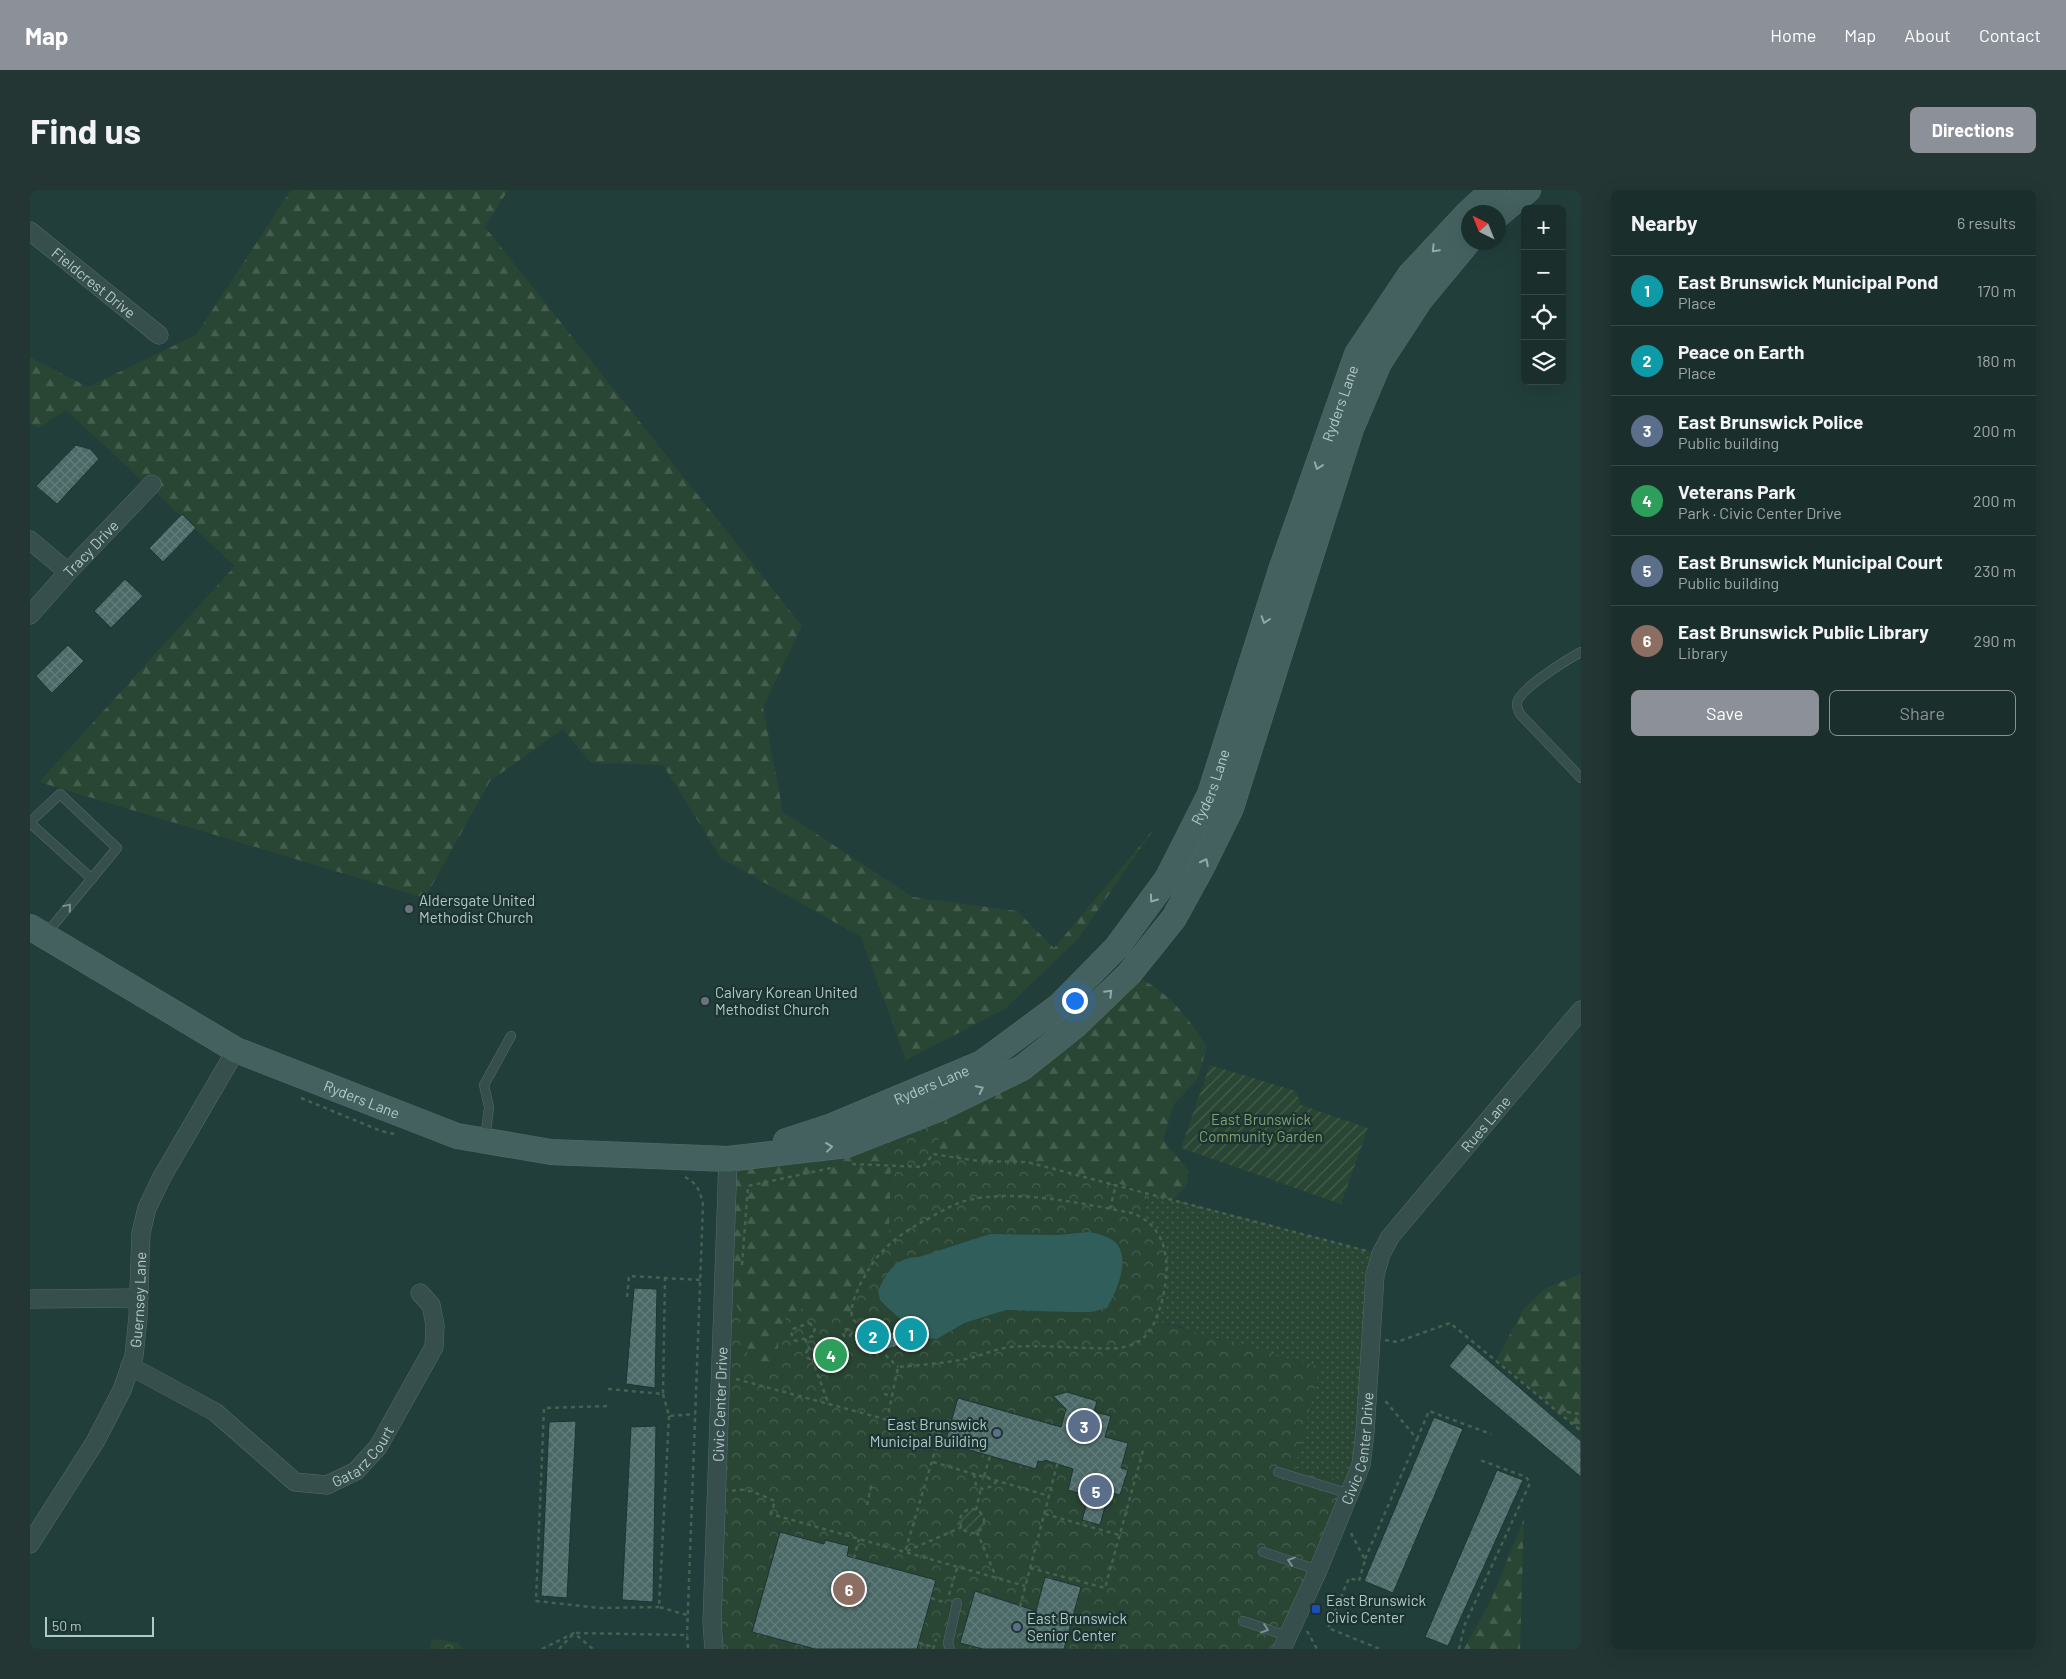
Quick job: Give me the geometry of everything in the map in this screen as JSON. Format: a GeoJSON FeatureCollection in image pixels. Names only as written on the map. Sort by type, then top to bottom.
{"type":"FeatureCollection","features":[{"type":"Feature","properties":{"kind":"main road","name":"Ryders Lane"},"geometry":{"type":"LineString","coordinates":[[1477,205],[1493,190]]}},
{"type":"Feature","properties":{"kind":"main road"},"geometry":{"type":"LineString","coordinates":[[1506,208],[1528,190]]}},
{"type":"Feature","properties":{"kind":"main road","name":"Ryders Lane"},"geometry":{"type":"LineString","coordinates":[[728,1159],[832,1126],[982,1063],[1059,1006],[1117,947],[1167,879],[1210,794],[1282,567],[1357,354],[1410,275],[1461,221]]}},
{"type":"Feature","properties":{"kind":"main road","name":"Ryders Lane"},"geometry":{"type":"LineString","coordinates":[[37,932],[236,1050],[457,1136],[551,1152],[728,1159],[847,1145],[936,1110],[1022,1068],[1076,1025],[1129,974],[1174,918],[1202,868],[1231,808],[1351,430],[1379,363],[1420,300],[1461,250]]}},
{"type":"Feature","properties":{"kind":"street","name":"Fieldcrest Drive"},"geometry":{"type":"LineString","coordinates":[[30,230],[159,335]]}},
{"type":"Feature","properties":{"kind":"street","name":"Tracy Drive"},"geometry":{"type":"LineString","coordinates":[[30,615],[152,484]]}},
{"type":"Feature","properties":{"kind":"street"},"geometry":{"type":"LineString","coordinates":[[30,540],[68,572]]}},
{"type":"Feature","properties":{"kind":"street","name":"Rues Lane"},"geometry":{"type":"LineString","coordinates":[[1390,1237],[1581,1010]]}},
{"type":"Feature","properties":{"kind":"street","name":"Guernsey Lane"},"geometry":{"type":"LineString","coordinates":[[30,1544],[95,1442],[122,1390],[134,1356],[139,1298],[141,1233],[147,1208],[162,1177],[236,1050]]}},
{"type":"Feature","properties":{"kind":"street","name":"Civic Center Drive"},"geometry":{"type":"LineString","coordinates":[[714,1649],[712,1623],[728,1159]]}},
{"type":"Feature","properties":{"kind":"street","name":"Civic Center Drive"},"geometry":{"type":"LineString","coordinates":[[1285,1643],[1318,1570],[1360,1465],[1365,1432],[1375,1275],[1381,1254],[1390,1237]]}},
{"type":"Feature","properties":{"kind":"street","name":"Gatarz Court"},"geometry":{"type":"LineString","coordinates":[[130,1366],[215,1412],[295,1482],[327,1485],[356,1471],[378,1447],[434,1347],[435,1325],[431,1305],[420,1293]]}},
{"type":"Feature","properties":{"kind":"street"},"geometry":{"type":"LineString","coordinates":[[30,1299],[139,1298]]}},
{"type":"Feature","properties":{"kind":"lane"},"geometry":{"type":"LineString","coordinates":[[1581,652],[1524,692],[1517,701],[1516,706],[1520,714],[1581,778]]}},
{"type":"Feature","properties":{"kind":"lane"},"geometry":{"type":"LineString","coordinates":[[37,932],[92,879],[117,848],[60,794],[30,823],[92,879]]}},
{"type":"Feature","properties":{"kind":"lane"},"geometry":{"type":"LineString","coordinates":[[485,1141],[489,1107],[484,1085],[511,1036]]}},
{"type":"Feature","properties":{"kind":"lane"},"geometry":{"type":"LineString","coordinates":[[1278,1472],[1350,1494]]}},
{"type":"Feature","properties":{"kind":"lane"},"geometry":{"type":"LineString","coordinates":[[1263,1552],[1318,1570]]}},
{"type":"Feature","properties":{"kind":"lane"},"geometry":{"type":"LineString","coordinates":[[950,1649],[948,1643],[957,1603]]}},
{"type":"Feature","properties":{"kind":"lane"},"geometry":{"type":"LineString","coordinates":[[1243,1621],[1285,1643]]}},
{"type":"Feature","properties":{"kind":"path"},"geometry":{"type":"LineString","coordinates":[[300,1098],[380,1131],[406,1137]]}},
{"type":"Feature","properties":{"kind":"path"},"geometry":{"type":"LineString","coordinates":[[848,1164],[923,1167],[933,1154],[978,1161],[1027,1162],[1381,1254]]}},
{"type":"Feature","properties":{"kind":"path"},"geometry":{"type":"LineString","coordinates":[[741,1269],[748,1186],[839,1166]]}},
{"type":"Feature","properties":{"kind":"path"},"geometry":{"type":"LineString","coordinates":[[681,1176],[694,1182],[700,1190],[703,1205],[688,1649]]}},
{"type":"Feature","properties":{"kind":"path"},"geometry":{"type":"LineString","coordinates":[[1110,1209],[1116,1184]]}},
{"type":"Feature","properties":{"kind":"path"},"geometry":{"type":"LineString","coordinates":[[1012,1195],[1110,1209],[1143,1217],[1155,1230],[1164,1247],[1168,1269],[1162,1303],[1150,1332],[1140,1341],[1126,1347],[1007,1348],[969,1359],[898,1367],[880,1352],[855,1322],[851,1312],[859,1287],[873,1262],[893,1241],[910,1229],[958,1203],[1012,1195]]}},
{"type":"Feature","properties":{"kind":"path"},"geometry":{"type":"LineString","coordinates":[[627,1297],[629,1276],[700,1280]]}},
{"type":"Feature","properties":{"kind":"path"},"geometry":{"type":"LineString","coordinates":[[659,1606],[669,1416],[663,1394],[665,1278]]}},
{"type":"Feature","properties":{"kind":"path"},"geometry":{"type":"LineString","coordinates":[[809,1323],[815,1328],[815,1332],[813,1336],[805,1339],[794,1340],[791,1332],[793,1329],[809,1323]]}},
{"type":"Feature","properties":{"kind":"path"},"geometry":{"type":"LineString","coordinates":[[1380,1340],[1397,1342],[1450,1323],[1581,1430]]}},
{"type":"Feature","properties":{"kind":"path"},"geometry":{"type":"LineString","coordinates":[[805,1339],[810,1350],[815,1352],[812,1359]]}},
{"type":"Feature","properties":{"kind":"path"},"geometry":{"type":"LineString","coordinates":[[810,1350],[806,1356],[812,1359],[829,1405]]}},
{"type":"Feature","properties":{"kind":"path"},"geometry":{"type":"LineString","coordinates":[[887,1420],[898,1367]]}},
{"type":"Feature","properties":{"kind":"path"},"geometry":{"type":"LineString","coordinates":[[736,1369],[735,1379],[940,1434],[905,1552]]}},
{"type":"Feature","properties":{"kind":"path"},"geometry":{"type":"LineString","coordinates":[[608,1389],[663,1394]]}},
{"type":"Feature","properties":{"kind":"path"},"geometry":{"type":"LineString","coordinates":[[1379,1403],[1379,1393],[1417,1439]]}},
{"type":"Feature","properties":{"kind":"path"},"geometry":{"type":"LineString","coordinates":[[884,1394],[892,1396]]}},
{"type":"Feature","properties":{"kind":"path"},"geometry":{"type":"LineString","coordinates":[[607,1406],[544,1408],[536,1601],[599,1608],[659,1606],[688,1615]]}},
{"type":"Feature","properties":{"kind":"path"},"geometry":{"type":"LineString","coordinates":[[1380,1649],[1328,1628],[1349,1578],[1359,1581],[1365,1560],[1429,1411],[1491,1434]]}},
{"type":"Feature","properties":{"kind":"path"},"geometry":{"type":"LineString","coordinates":[[1557,1411],[1581,1414]]}},
{"type":"Feature","properties":{"kind":"path"},"geometry":{"type":"LineString","coordinates":[[669,1416],[695,1414]]}},
{"type":"Feature","properties":{"kind":"path"},"geometry":{"type":"LineString","coordinates":[[1030,1568],[1105,1588],[1144,1447]]}},
{"type":"Feature","properties":{"kind":"path"},"geometry":{"type":"LineString","coordinates":[[984,1476],[990,1456]]}},
{"type":"Feature","properties":{"kind":"path"},"geometry":{"type":"LineString","coordinates":[[1459,1649],[1465,1624],[1530,1483],[1526,1477],[1480,1460]]}},
{"type":"Feature","properties":{"kind":"path"},"geometry":{"type":"LineString","coordinates":[[1020,1606],[1058,1461]]}},
{"type":"Feature","properties":{"kind":"path"},"geometry":{"type":"LineString","coordinates":[[933,1462],[1049,1496]]}},
{"type":"Feature","properties":{"kind":"path"},"geometry":{"type":"LineString","coordinates":[[974,1474],[974,1481],[980,1488],[990,1489],[997,1480]]}},
{"type":"Feature","properties":{"kind":"path"},"geometry":{"type":"LineString","coordinates":[[867,1505],[872,1482]]}},
{"type":"Feature","properties":{"kind":"path"},"geometry":{"type":"LineString","coordinates":[[976,1510],[969,1510],[963,1514],[960,1521],[969,1533],[977,1532],[982,1527],[984,1520],[976,1510],[980,1488]]}},
{"type":"Feature","properties":{"kind":"path"},"geometry":{"type":"LineString","coordinates":[[717,1491],[731,1492],[737,1489],[751,1492],[775,1501],[771,1514],[1025,1586]]}},
{"type":"Feature","properties":{"kind":"path"},"geometry":{"type":"LineString","coordinates":[[1044,1514],[1119,1535]]}},
{"type":"Feature","properties":{"kind":"path"},"geometry":{"type":"LineString","coordinates":[[905,1552],[962,1526]]}},
{"type":"Feature","properties":{"kind":"path"},"geometry":{"type":"LineString","coordinates":[[1350,1530],[1365,1560]]}},
{"type":"Feature","properties":{"kind":"path"},"geometry":{"type":"LineString","coordinates":[[977,1532],[996,1577]]}},
{"type":"Feature","properties":{"kind":"path"},"geometry":{"type":"LineString","coordinates":[[854,1558],[859,1539]]}},
{"type":"Feature","properties":{"kind":"path"},"geometry":{"type":"LineString","coordinates":[[931,1598],[946,1603]]}},
{"type":"Feature","properties":{"kind":"path"},"geometry":{"type":"LineString","coordinates":[[1303,1623],[1318,1649]]}},
{"type":"Feature","properties":{"kind":"path"},"geometry":{"type":"LineString","coordinates":[[542,1649],[574,1633],[687,1635]]}},
{"type":"Feature","properties":{"kind":"path"},"geometry":{"type":"LineString","coordinates":[[559,1649],[574,1633]]}},
{"type":"Feature","properties":{"kind":"path"},"geometry":{"type":"LineString","coordinates":[[574,1633],[592,1649]]}},
{"type":"Feature","properties":{"kind":"path"},"geometry":{"type":"LineString","coordinates":[[919,1643],[942,1649]]}},
{"type":"Feature","properties":{"kind":"green space"},"geometry":{"type":"Polygon","coordinates":[[[291,190],[508,190],[485,227],[802,626],[763,707],[783,812],[913,897],[1017,911],[1054,948],[1154,829],[1078,939],[1005,1009],[906,1060],[861,937],[721,858],[663,765],[591,763],[563,729],[490,781],[425,898],[39,782],[235,566],[66,410],[38,428],[30,423],[30,357],[88,387],[196,335],[291,190]]]}},
{"type":"Feature","properties":{"kind":"green space"},"geometry":{"type":"Polygon","coordinates":[[[1129,974],[1154,987],[1174,1003],[1207,1047],[1197,1080],[1174,1104],[1163,1140],[1188,1170],[1187,1185],[1173,1200],[1116,1183],[933,1154],[943,1124],[961,1098],[1129,974]]]}},
{"type":"Feature","properties":{"kind":"green space","name":"East Brunswick Community Garden"},"geometry":{"type":"Polygon","coordinates":[[[1210,1065],[1296,1091],[1301,1105],[1368,1128],[1341,1204],[1181,1148],[1210,1065]]]}},
{"type":"Feature","properties":{"kind":"green space"},"geometry":{"type":"Polygon","coordinates":[[[961,1098],[943,1124],[934,1154],[978,1161],[1027,1162],[1148,1193],[1143,1217],[1154,1229],[1161,1241],[1167,1266],[1164,1293],[1156,1321],[1320,1367],[1295,1468],[1353,1484],[1282,1649],[714,1649],[724,1286],[739,1310],[743,1345],[757,1368],[767,1369],[778,1358],[779,1335],[787,1316],[793,1311],[804,1308],[850,1321],[859,1287],[877,1251],[889,1239],[891,1167],[881,1132],[961,1098]]]}},
{"type":"Feature","properties":{"kind":"green space"},"geometry":{"type":"Polygon","coordinates":[[[881,1132],[891,1167],[889,1239],[877,1251],[878,1291],[850,1321],[828,1315],[779,1335],[778,1358],[767,1369],[757,1368],[743,1345],[739,1310],[724,1286],[728,1159],[881,1132]]]}},
{"type":"Feature","properties":{"kind":"green space"},"geometry":{"type":"Polygon","coordinates":[[[1148,1193],[1381,1254],[1353,1484],[1295,1468],[1183,1327],[1155,1321],[1167,1283],[1143,1217],[1148,1193]]]}},
{"type":"Feature","properties":{"kind":"green space"},"geometry":{"type":"Polygon","coordinates":[[[1581,1274],[1581,1431],[1496,1360],[1525,1307],[1546,1288],[1581,1274]]]}},
{"type":"Feature","properties":{"kind":"green space"},"geometry":{"type":"Polygon","coordinates":[[[972,1509],[977,1510],[983,1516],[983,1526],[977,1532],[972,1533],[967,1532],[961,1526],[960,1521],[961,1516],[967,1510],[972,1509]]]}},
{"type":"Feature","properties":{"kind":"green space"},"geometry":{"type":"Polygon","coordinates":[[[1524,1519],[1520,1649],[1464,1649],[1491,1600],[1524,1519]]]}},
{"type":"Feature","properties":{"kind":"green space"},"geometry":{"type":"Polygon","coordinates":[[[438,1639],[458,1643],[463,1649],[430,1649],[431,1641],[438,1639]]]}},
{"type":"Feature","properties":{"kind":"water"},"geometry":{"type":"Polygon","coordinates":[[[1090,1232],[1115,1242],[1120,1249],[1122,1257],[1121,1275],[1107,1308],[1091,1312],[1006,1310],[964,1323],[937,1339],[927,1338],[915,1332],[880,1300],[878,1291],[885,1278],[893,1267],[904,1260],[990,1234],[1058,1235],[1090,1232]]]}},
{"type":"Feature","properties":{"kind":"building"},"geometry":{"type":"Polygon","coordinates":[[[76,445],[90,449],[99,459],[57,504],[36,486],[76,445]]]}},
{"type":"Feature","properties":{"kind":"building"},"geometry":{"type":"Polygon","coordinates":[[[182,514],[196,528],[163,562],[149,548],[182,514]]]}},
{"type":"Feature","properties":{"kind":"building"},"geometry":{"type":"Polygon","coordinates":[[[125,579],[143,596],[111,628],[94,611],[125,579]]]}},
{"type":"Feature","properties":{"kind":"building"},"geometry":{"type":"Polygon","coordinates":[[[68,645],[84,661],[52,693],[36,676],[68,645]]]}},
{"type":"Feature","properties":{"kind":"building"},"geometry":{"type":"Polygon","coordinates":[[[634,1288],[657,1289],[655,1388],[626,1384],[634,1288]]]}},
{"type":"Feature","properties":{"kind":"building"},"geometry":{"type":"Polygon","coordinates":[[[893,1332],[898,1346],[884,1350],[879,1337],[893,1332]]]}},
{"type":"Feature","properties":{"kind":"building"},"geometry":{"type":"Polygon","coordinates":[[[1468,1343],[1581,1441],[1581,1477],[1449,1366],[1468,1343]]]}},
{"type":"Feature","properties":{"kind":"building"},"geometry":{"type":"Polygon","coordinates":[[[1067,1392],[1097,1401],[1094,1412],[1111,1416],[1105,1437],[1128,1443],[1121,1468],[1128,1470],[1120,1495],[1109,1492],[1100,1525],[1082,1520],[1089,1496],[1068,1490],[1073,1469],[1045,1460],[1044,1462],[1038,1461],[1036,1469],[945,1443],[958,1398],[1061,1427],[1066,1409],[1053,1396],[1067,1392]]]}},
{"type":"Feature","properties":{"kind":"building"},"geometry":{"type":"Polygon","coordinates":[[[1434,1417],[1463,1429],[1393,1593],[1364,1581],[1434,1417]]]}},
{"type":"Feature","properties":{"kind":"building"},"geometry":{"type":"Polygon","coordinates":[[[576,1421],[567,1598],[541,1596],[549,1422],[576,1421]]]}},
{"type":"Feature","properties":{"kind":"building"},"geometry":{"type":"Polygon","coordinates":[[[656,1426],[653,1602],[622,1600],[631,1427],[656,1426]]]}},
{"type":"Feature","properties":{"kind":"building"},"geometry":{"type":"Polygon","coordinates":[[[1497,1470],[1523,1480],[1448,1646],[1425,1637],[1497,1470]]]}},
{"type":"Feature","properties":{"kind":"building"},"geometry":{"type":"Polygon","coordinates":[[[780,1532],[824,1544],[825,1540],[849,1546],[847,1556],[936,1580],[917,1649],[815,1649],[752,1632],[780,1532]]]}},
{"type":"Feature","properties":{"kind":"building","name":"East Brunswick Senior Center"},"geometry":{"type":"Polygon","coordinates":[[[1045,1577],[1081,1587],[1064,1649],[983,1649],[960,1643],[975,1591],[1036,1611],[1045,1577]]]}},
{"type":"Feature","properties":{"kind":"place","name":"Aldersgate United Methodist Church"},"geometry":{"type":"Point","coordinates":[409,909]}},
{"type":"Feature","properties":{"kind":"place","name":"Calvary Korean United Methodist Church"},"geometry":{"type":"Point","coordinates":[705,1001]}},
{"type":"Feature","properties":{"kind":"place","name":"East Brunswick Municipal Pond"},"geometry":{"type":"Point","coordinates":[911,1334]}},
{"type":"Feature","properties":{"kind":"place","name":"Peace on Earth"},"geometry":{"type":"Point","coordinates":[873,1336]}},
{"type":"Feature","properties":{"kind":"place","name":"Veterans Park"},"geometry":{"type":"Point","coordinates":[831,1355]}},
{"type":"Feature","properties":{"kind":"place","name":"East Brunswick Police"},"geometry":{"type":"Point","coordinates":[1084,1426]}},
{"type":"Feature","properties":{"kind":"place","name":"East Brunswick Municipal Building"},"geometry":{"type":"Point","coordinates":[997,1433]}},
{"type":"Feature","properties":{"kind":"place","name":"East Brunswick Municipal Court"},"geometry":{"type":"Point","coordinates":[1096,1491]}},
{"type":"Feature","properties":{"kind":"place","name":"East Brunswick Public Library"},"geometry":{"type":"Point","coordinates":[849,1589]}},
{"type":"Feature","properties":{"kind":"place","name":"East Brunswick Civic Center"},"geometry":{"type":"Point","coordinates":[1316,1609]}},
{"type":"Feature","properties":{"kind":"place","name":"East Brunswick Senior Center"},"geometry":{"type":"Point","coordinates":[1017,1627]}}]}
